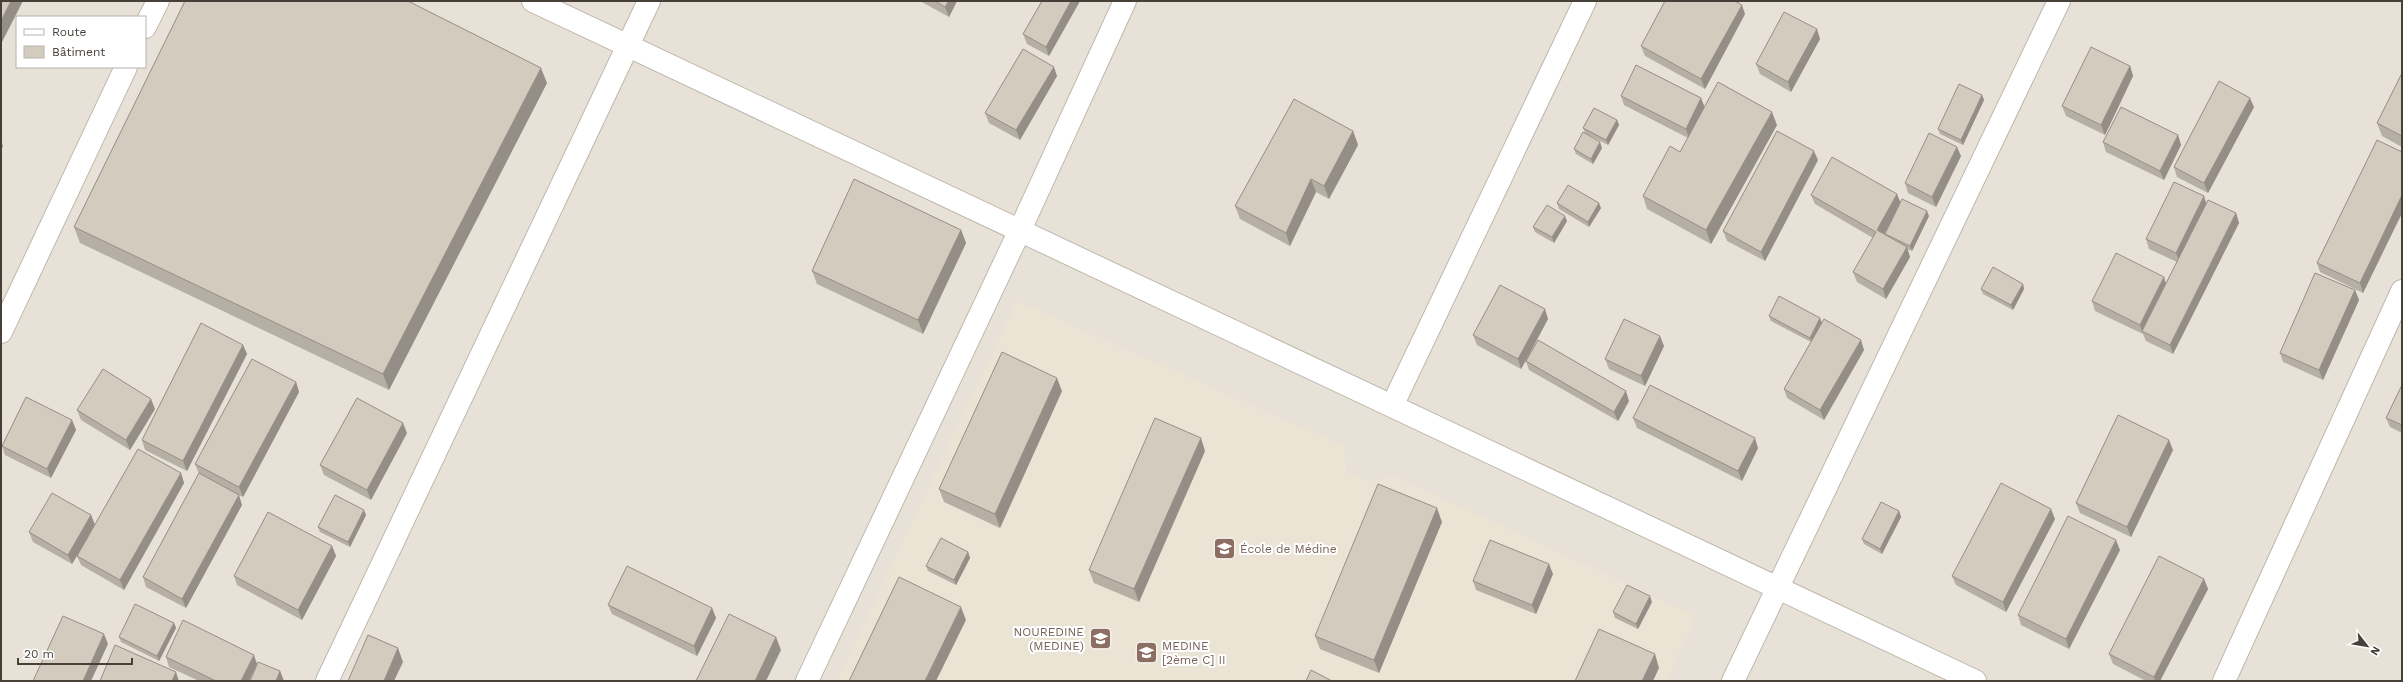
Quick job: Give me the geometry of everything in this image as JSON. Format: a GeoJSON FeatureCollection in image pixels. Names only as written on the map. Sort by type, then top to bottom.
{"type":"FeatureCollection","features":[{"type":"Feature","properties":{"kind":"street"},"geometry":{"type":"LineString","coordinates":[[146,26],[158,1]]}},
{"type":"Feature","properties":{"kind":"street"},"geometry":{"type":"LineString","coordinates":[[533,1],[1975,681]]}},
{"type":"Feature","properties":{"kind":"street"},"geometry":{"type":"LineString","coordinates":[[327,681],[648,1]]}},
{"type":"Feature","properties":{"kind":"street"},"geometry":{"type":"LineString","coordinates":[[807,681],[1020,230],[1125,1]]}},
{"type":"Feature","properties":{"kind":"street"},"geometry":{"type":"LineString","coordinates":[[1392,406],[1585,1]]}},
{"type":"Feature","properties":{"kind":"street"},"geometry":{"type":"LineString","coordinates":[[1733,681],[2058,1]]}},
{"type":"Feature","properties":{"kind":"street"},"geometry":{"type":"LineString","coordinates":[[1,332],[126,68]]}},
{"type":"Feature","properties":{"kind":"street"},"geometry":{"type":"LineString","coordinates":[[2224,681],[2402,291]]}},
{"type":"Feature","properties":{"kind":"shaded area"},"geometry":{"type":"Polygon","coordinates":[[[1,1],[2402,1],[2402,681],[1,681],[1,1]]]}},
{"type":"Feature","properties":{"kind":"shaded area","name":"École de Médine"},"geometry":{"type":"Polygon","coordinates":[[[1017,301],[1344,446],[1347,473],[1369,482],[1394,476],[1696,616],[1666,681],[837,681],[1017,301]]]}},
{"type":"Feature","properties":{"kind":"building"},"geometry":{"type":"Polygon","coordinates":[[[1,1],[11,1],[1,21],[1,1]]]}},
{"type":"Feature","properties":{"kind":"building"},"geometry":{"type":"Polygon","coordinates":[[[185,1],[408,1],[541,68],[383,374],[74,227],[185,1]]]}},
{"type":"Feature","properties":{"kind":"building"},"geometry":{"type":"Polygon","coordinates":[[[935,1],[949,1],[945,7],[935,1]]]}},
{"type":"Feature","properties":{"kind":"building"},"geometry":{"type":"Polygon","coordinates":[[[1042,1],[1071,1],[1046,47],[1023,34],[1042,1]]]}},
{"type":"Feature","properties":{"kind":"building"},"geometry":{"type":"Polygon","coordinates":[[[1665,1],[1735,1],[1742,5],[1701,79],[1641,46],[1665,1]]]}},
{"type":"Feature","properties":{"kind":"building"},"geometry":{"type":"Polygon","coordinates":[[[1784,12],[1817,29],[1788,82],[1756,64],[1784,12]]]}},
{"type":"Feature","properties":{"kind":"building"},"geometry":{"type":"Polygon","coordinates":[[[2091,47],[2130,66],[2101,125],[2062,106],[2091,47]]]}},
{"type":"Feature","properties":{"kind":"building"},"geometry":{"type":"Polygon","coordinates":[[[1023,49],[1054,67],[1016,130],[985,113],[1023,49]]]}},
{"type":"Feature","properties":{"kind":"building"},"geometry":{"type":"Polygon","coordinates":[[[1636,65],[1701,98],[1686,129],[1621,96],[1636,65]]]}},
{"type":"Feature","properties":{"kind":"building"},"geometry":{"type":"Polygon","coordinates":[[[2402,73],[2402,136],[2377,123],[2402,73]]]}},
{"type":"Feature","properties":{"kind":"building"},"geometry":{"type":"Polygon","coordinates":[[[2219,81],[2250,98],[2204,183],[2174,167],[2219,81]]]}},
{"type":"Feature","properties":{"kind":"building"},"geometry":{"type":"Polygon","coordinates":[[[1718,82],[1772,112],[1706,230],[1643,196],[1670,146],[1680,152],[1718,82]]]}},
{"type":"Feature","properties":{"kind":"building"},"geometry":{"type":"Polygon","coordinates":[[[1959,84],[1982,95],[1961,140],[1938,129],[1959,84]]]}},
{"type":"Feature","properties":{"kind":"building"},"geometry":{"type":"Polygon","coordinates":[[[1294,99],[1353,131],[1324,186],[1311,179],[1286,233],[1235,206],[1294,99]]]}},
{"type":"Feature","properties":{"kind":"building"},"geometry":{"type":"Polygon","coordinates":[[[2121,107],[2178,135],[2160,171],[2103,142],[2121,107]]]}},
{"type":"Feature","properties":{"kind":"building"},"geometry":{"type":"Polygon","coordinates":[[[1594,108],[1617,120],[1606,140],[1583,128],[1594,108]]]}},
{"type":"Feature","properties":{"kind":"building"},"geometry":{"type":"Polygon","coordinates":[[[1777,131],[1814,151],[1761,252],[1723,231],[1777,131]]]}},
{"type":"Feature","properties":{"kind":"building"},"geometry":{"type":"Polygon","coordinates":[[[1583,132],[1600,142],[1591,159],[1574,149],[1583,132]]]}},
{"type":"Feature","properties":{"kind":"building"},"geometry":{"type":"Polygon","coordinates":[[[1929,133],[1957,147],[1932,197],[1905,183],[1929,133]]]}},
{"type":"Feature","properties":{"kind":"building"},"geometry":{"type":"Polygon","coordinates":[[[2377,140],[2402,152],[2402,195],[2360,283],[2317,263],[2377,140]]]}},
{"type":"Feature","properties":{"kind":"building"},"geometry":{"type":"Polygon","coordinates":[[[1832,157],[1897,194],[1877,230],[1907,247],[1883,289],[1853,272],[1876,232],[1811,195],[1832,157]]]}},
{"type":"Feature","properties":{"kind":"building"},"geometry":{"type":"Polygon","coordinates":[[[854,179],[961,230],[918,320],[812,271],[854,179]]]}},
{"type":"Feature","properties":{"kind":"building"},"geometry":{"type":"Polygon","coordinates":[[[2174,182],[2204,196],[2176,253],[2146,239],[2174,182]]]}},
{"type":"Feature","properties":{"kind":"building"},"geometry":{"type":"Polygon","coordinates":[[[1568,185],[1599,203],[1588,222],[1557,203],[1568,185]]]}},
{"type":"Feature","properties":{"kind":"building"},"geometry":{"type":"Polygon","coordinates":[[[1902,199],[1927,211],[1910,246],[1885,234],[1902,199]]]}},
{"type":"Feature","properties":{"kind":"building"},"geometry":{"type":"Polygon","coordinates":[[[2208,200],[2236,213],[2170,345],[2142,331],[2208,200]]]}},
{"type":"Feature","properties":{"kind":"building"},"geometry":{"type":"Polygon","coordinates":[[[1547,205],[1565,216],[1552,237],[1533,227],[1547,205]]]}},
{"type":"Feature","properties":{"kind":"building"},"geometry":{"type":"Polygon","coordinates":[[[2116,253],[2164,277],[2140,325],[2092,301],[2116,253]]]}},
{"type":"Feature","properties":{"kind":"building"},"geometry":{"type":"Polygon","coordinates":[[[1993,267],[2023,284],[2011,305],[1981,289],[1993,267]]]}},
{"type":"Feature","properties":{"kind":"building"},"geometry":{"type":"Polygon","coordinates":[[[2315,273],[2355,290],[2319,370],[2280,353],[2315,273]]]}},
{"type":"Feature","properties":{"kind":"building"},"geometry":{"type":"Polygon","coordinates":[[[1500,285],[1545,309],[1518,359],[1473,335],[1500,285]]]}},
{"type":"Feature","properties":{"kind":"building"},"geometry":{"type":"Polygon","coordinates":[[[1779,296],[1820,318],[1810,338],[1769,316],[1779,296]]]}},
{"type":"Feature","properties":{"kind":"building"},"geometry":{"type":"Polygon","coordinates":[[[1624,319],[1660,336],[1641,376],[1605,359],[1624,319]]]}},
{"type":"Feature","properties":{"kind":"building"},"geometry":{"type":"Polygon","coordinates":[[[1824,319],[1861,340],[1820,410],[1784,389],[1824,319]]]}},
{"type":"Feature","properties":{"kind":"building"},"geometry":{"type":"Polygon","coordinates":[[[201,323],[243,345],[183,461],[142,440],[201,323]]]}},
{"type":"Feature","properties":{"kind":"building"},"geometry":{"type":"Polygon","coordinates":[[[1538,340],[1626,391],[1614,412],[1526,361],[1538,340]]]}},
{"type":"Feature","properties":{"kind":"building"},"geometry":{"type":"Polygon","coordinates":[[[1002,352],[1057,378],[995,514],[939,489],[1002,352]]]}},
{"type":"Feature","properties":{"kind":"building"},"geometry":{"type":"Polygon","coordinates":[[[252,359],[296,382],[239,487],[195,464],[252,359]]]}},
{"type":"Feature","properties":{"kind":"building"},"geometry":{"type":"Polygon","coordinates":[[[103,369],[151,399],[126,440],[77,410],[103,369]]]}},
{"type":"Feature","properties":{"kind":"building"},"geometry":{"type":"Polygon","coordinates":[[[1650,385],[1755,438],[1738,471],[1633,418],[1650,385]]]}},
{"type":"Feature","properties":{"kind":"building"},"geometry":{"type":"Polygon","coordinates":[[[2402,385],[2402,425],[2386,418],[2402,385]]]}},
{"type":"Feature","properties":{"kind":"building"},"geometry":{"type":"Polygon","coordinates":[[[26,397],[72,420],[47,469],[2,446],[26,397]]]}},
{"type":"Feature","properties":{"kind":"building"},"geometry":{"type":"Polygon","coordinates":[[[357,398],[403,423],[367,490],[320,465],[357,398]]]}},
{"type":"Feature","properties":{"kind":"building"},"geometry":{"type":"Polygon","coordinates":[[[2118,415],[2169,440],[2127,527],[2076,503],[2118,415]]]}},
{"type":"Feature","properties":{"kind":"building"},"geometry":{"type":"Polygon","coordinates":[[[1155,418],[1201,438],[1134,589],[1089,570],[1155,418]]]}},
{"type":"Feature","properties":{"kind":"building"},"geometry":{"type":"Polygon","coordinates":[[[138,449],[181,473],[120,580],[77,556],[138,449]]]}},
{"type":"Feature","properties":{"kind":"building"},"geometry":{"type":"Polygon","coordinates":[[[199,473],[239,495],[182,599],[143,577],[199,473]]]}},
{"type":"Feature","properties":{"kind":"building"},"geometry":{"type":"Polygon","coordinates":[[[2001,483],[2051,509],[2003,602],[1952,576],[2001,483]]]}},
{"type":"Feature","properties":{"kind":"building"},"geometry":{"type":"Polygon","coordinates":[[[1378,484],[1437,508],[1374,660],[1315,636],[1378,484]]]}},
{"type":"Feature","properties":{"kind":"building"},"geometry":{"type":"Polygon","coordinates":[[[52,493],[91,515],[68,555],[29,532],[52,493]]]}},
{"type":"Feature","properties":{"kind":"building"},"geometry":{"type":"Polygon","coordinates":[[[335,495],[364,510],[348,542],[318,527],[335,495]]]}},
{"type":"Feature","properties":{"kind":"building"},"geometry":{"type":"Polygon","coordinates":[[[1881,502],[1899,511],[1880,549],[1862,539],[1881,502]]]}},
{"type":"Feature","properties":{"kind":"building"},"geometry":{"type":"Polygon","coordinates":[[[268,512],[332,546],[298,610],[234,576],[268,512]]]}},
{"type":"Feature","properties":{"kind":"building"},"geometry":{"type":"Polygon","coordinates":[[[2068,516],[2116,540],[2066,639],[2018,615],[2068,516]]]}},
{"type":"Feature","properties":{"kind":"building"},"geometry":{"type":"Polygon","coordinates":[[[941,538],[968,552],[954,580],[926,566],[941,538]]]}},
{"type":"Feature","properties":{"kind":"building"},"geometry":{"type":"Polygon","coordinates":[[[1490,540],[1549,564],[1532,605],[1473,581],[1490,540]]]}},
{"type":"Feature","properties":{"kind":"building"},"geometry":{"type":"Polygon","coordinates":[[[2159,556],[2204,579],[2154,677],[2109,654],[2159,556]]]}},
{"type":"Feature","properties":{"kind":"building"},"geometry":{"type":"Polygon","coordinates":[[[627,566],[712,608],[694,646],[608,605],[627,566]]]}},
{"type":"Feature","properties":{"kind":"building"},"geometry":{"type":"Polygon","coordinates":[[[899,577],[961,607],[925,681],[849,681],[899,577]]]}},
{"type":"Feature","properties":{"kind":"building"},"geometry":{"type":"Polygon","coordinates":[[[1627,585],[1650,596],[1636,624],[1613,612],[1627,585]]]}},
{"type":"Feature","properties":{"kind":"building"},"geometry":{"type":"Polygon","coordinates":[[[135,604],[174,623],[157,656],[119,637],[135,604]]]}},
{"type":"Feature","properties":{"kind":"building"},"geometry":{"type":"Polygon","coordinates":[[[729,614],[776,637],[755,681],[696,681],[729,614]]]}},
{"type":"Feature","properties":{"kind":"building"},"geometry":{"type":"Polygon","coordinates":[[[63,616],[104,634],[83,681],[33,681],[63,616]]]}},
{"type":"Feature","properties":{"kind":"building"},"geometry":{"type":"Polygon","coordinates":[[[183,620],[254,655],[241,681],[216,681],[166,657],[183,620]]]}},
{"type":"Feature","properties":{"kind":"building"},"geometry":{"type":"Polygon","coordinates":[[[1599,629],[1655,654],[1642,681],[1575,681],[1599,629]]]}},
{"type":"Feature","properties":{"kind":"building"},"geometry":{"type":"Polygon","coordinates":[[[368,635],[398,648],[384,681],[348,681],[368,635]]]}},
{"type":"Feature","properties":{"kind":"building"},"geometry":{"type":"Polygon","coordinates":[[[115,645],[176,672],[172,681],[100,681],[115,645]]]}},
{"type":"Feature","properties":{"kind":"building"},"geometry":{"type":"Polygon","coordinates":[[[258,662],[280,671],[276,681],[250,681],[258,662]]]}},
{"type":"Feature","properties":{"kind":"building"},"geometry":{"type":"Polygon","coordinates":[[[1311,670],[1332,681],[1306,681],[1311,670]]]}},
{"type":"Feature","properties":{"kind":"place","name":"École de Médine"},"geometry":{"type":"Point","coordinates":[1225,549]}},
{"type":"Feature","properties":{"kind":"place","name":"NOUREDINE (MEDINE)"},"geometry":{"type":"Point","coordinates":[1100,639]}},
{"type":"Feature","properties":{"kind":"place","name":"MEDINE [2ème C] II"},"geometry":{"type":"Point","coordinates":[1146,653]}}]}
